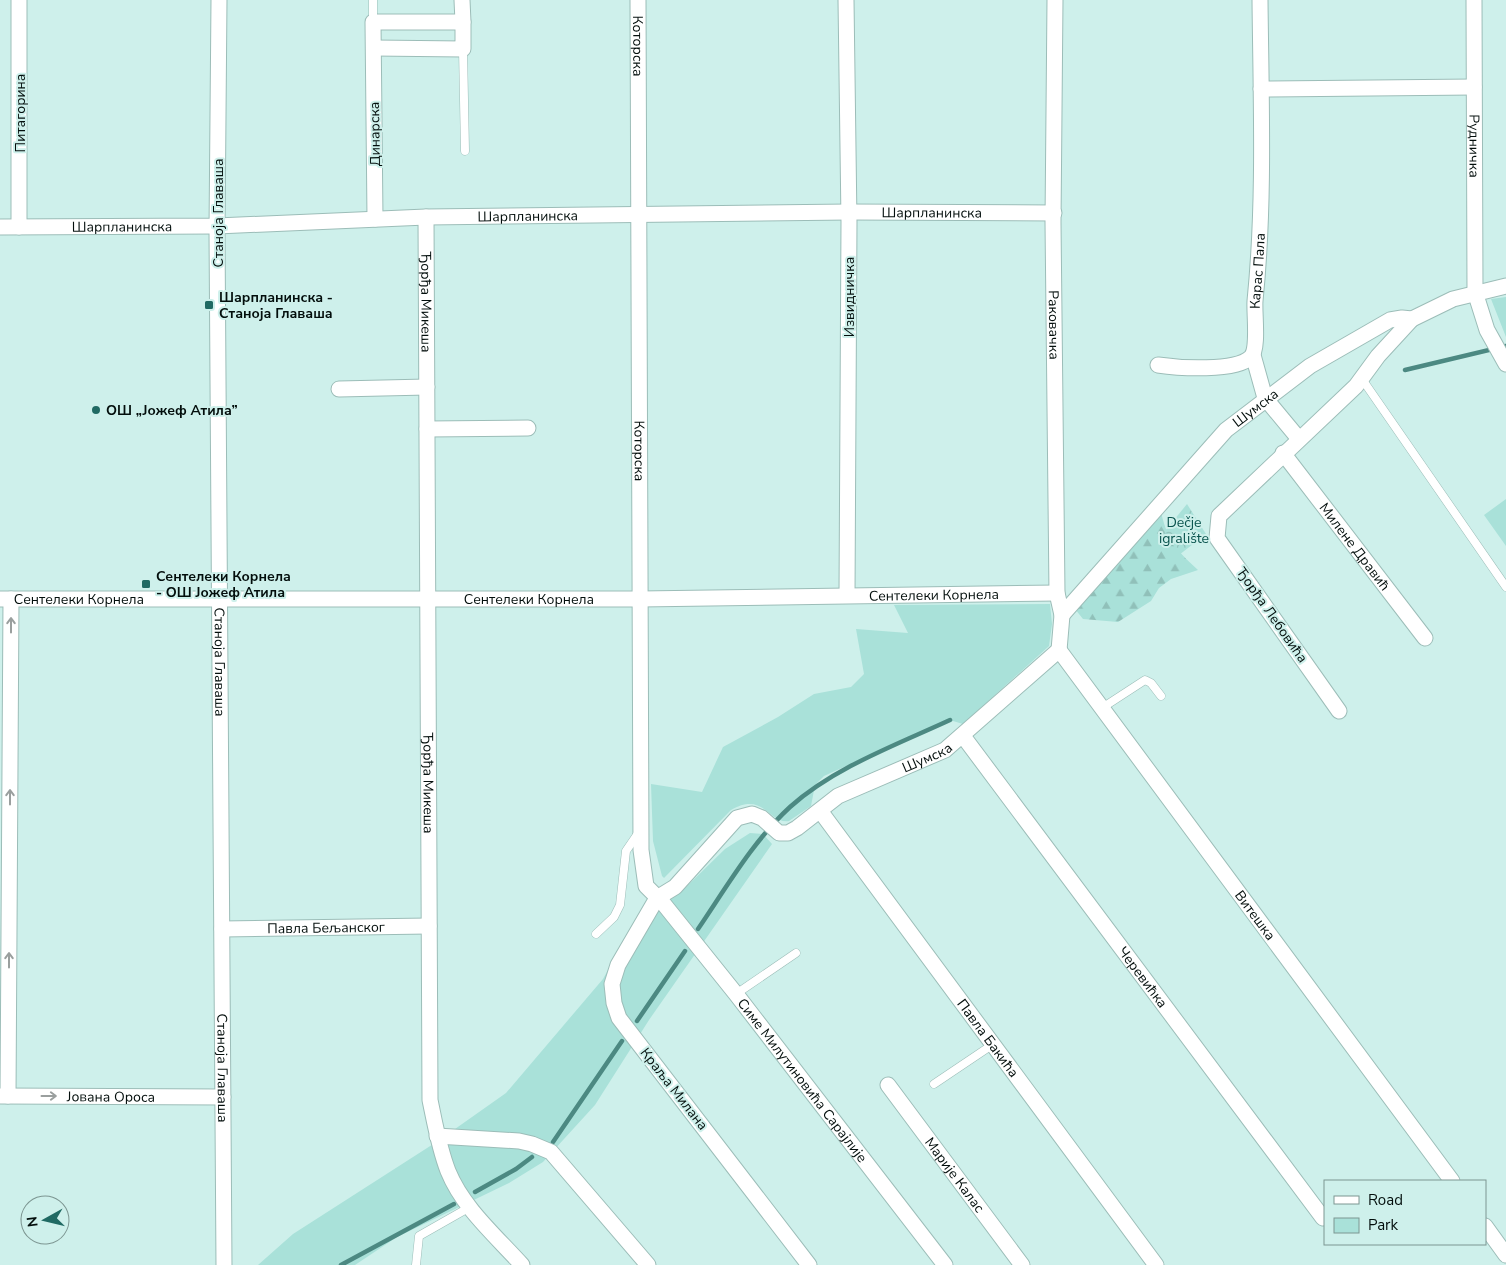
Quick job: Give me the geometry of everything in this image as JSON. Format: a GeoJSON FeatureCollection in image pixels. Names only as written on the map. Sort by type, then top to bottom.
{"type":"FeatureCollection","features":[{"type":"Feature","properties":{"kind":"street","name":"Питагорина"},"geometry":{"type":"LineString","coordinates":[[19,0],[19,227]]}},
{"type":"Feature","properties":{"kind":"street","name":"Станоја Главаша"},"geometry":{"type":"LineString","coordinates":[[218,0],[217,226],[224,1265]]}},
{"type":"Feature","properties":{"kind":"street"},"geometry":{"type":"LineString","coordinates":[[374,48],[463,49],[462,0]]}},
{"type":"Feature","properties":{"kind":"street","name":"Которска"},"geometry":{"type":"LineString","coordinates":[[638,0],[641,850],[646,886],[657,898]]}},
{"type":"Feature","properties":{"kind":"street","name":"Извидничка"},"geometry":{"type":"LineString","coordinates":[[846,0],[849,212],[847,595]]}},
{"type":"Feature","properties":{"kind":"street","name":"Раковачка"},"geometry":{"type":"LineString","coordinates":[[1055,0],[1054,212],[1057,593],[1062,615],[1059,650]]}},
{"type":"Feature","properties":{"kind":"street","name":"Карас Пала"},"geometry":{"type":"LineString","coordinates":[[1252,355],[1255,343],[1254,318],[1260,194],[1260,0]]}},
{"type":"Feature","properties":{"kind":"street","name":"Рудничка"},"geometry":{"type":"LineString","coordinates":[[1474,0],[1475,292],[1487,330],[1503,359]]}},
{"type":"Feature","properties":{"kind":"street"},"geometry":{"type":"LineString","coordinates":[[373,22],[463,22]]}},
{"type":"Feature","properties":{"kind":"street","name":"Динарска"},"geometry":{"type":"LineString","coordinates":[[373,22],[376,219]]}},
{"type":"Feature","properties":{"kind":"street"},"geometry":{"type":"LineString","coordinates":[[1261,89],[1474,87]]}},
{"type":"Feature","properties":{"kind":"street","name":"Шарпланинска"},"geometry":{"type":"LineString","coordinates":[[0,227],[217,226],[426,218],[849,212],[1054,212]]}},
{"type":"Feature","properties":{"kind":"street","name":"Ђорђа Микеша"},"geometry":{"type":"LineString","coordinates":[[426,218],[430,1100],[437,1136],[449,1173],[470,1207],[522,1265]]}},
{"type":"Feature","properties":{"kind":"street","name":"Шумска"},"geometry":{"type":"LineString","coordinates":[[1062,615],[1226,430],[1265,398],[1310,366],[1390,320],[1412,319],[1440,304],[1475,292],[1506,286]]}},
{"type":"Feature","properties":{"kind":"street"},"geometry":{"type":"LineString","coordinates":[[1283,453],[1362,379],[1378,356],[1412,319]]}},
{"type":"Feature","properties":{"kind":"street"},"geometry":{"type":"LineString","coordinates":[[1158,364],[1182,369],[1213,367],[1245,361],[1252,355],[1265,398],[1299,439]]}},
{"type":"Feature","properties":{"kind":"street"},"geometry":{"type":"LineString","coordinates":[[338,389],[427,387]]}},
{"type":"Feature","properties":{"kind":"street"},"geometry":{"type":"LineString","coordinates":[[427,429],[528,428]]}},
{"type":"Feature","properties":{"kind":"street","name":"Ђорђа Лебовића"},"geometry":{"type":"LineString","coordinates":[[1283,453],[1219,516],[1217,538],[1339,711]]}},
{"type":"Feature","properties":{"kind":"street","name":"Милене Дравић"},"geometry":{"type":"LineString","coordinates":[[1283,453],[1426,638]]}},
{"type":"Feature","properties":{"kind":"street","name":"Сентелеки Корнела"},"geometry":{"type":"LineString","coordinates":[[5,599],[640,599],[1057,593]]}},
{"type":"Feature","properties":{"kind":"street"},"geometry":{"type":"LineString","coordinates":[[4,1096],[5,599]]}},
{"type":"Feature","properties":{"kind":"street","name":"Шумска"},"geometry":{"type":"LineString","coordinates":[[657,898],[675,887],[737,818],[752,814],[771,826],[788,833],[821,812],[838,796],[945,750],[1059,650]]}},
{"type":"Feature","properties":{"kind":"street","name":"Витешка"},"geometry":{"type":"LineString","coordinates":[[1059,650],[1451,1180]]}},
{"type":"Feature","properties":{"kind":"street","name":"Черевићка"},"geometry":{"type":"LineString","coordinates":[[963,736],[1324,1218]]}},
{"type":"Feature","properties":{"kind":"street","name":"Павла Бакића"},"geometry":{"type":"LineString","coordinates":[[821,812],[1156,1265]]}},
{"type":"Feature","properties":{"kind":"street","name":"Краља Милана"},"geometry":{"type":"LineString","coordinates":[[657,898],[606,985],[619,1018],[809,1265]]}},
{"type":"Feature","properties":{"kind":"street","name":"Симе Милутиновића Сарајлије"},"geometry":{"type":"LineString","coordinates":[[657,898],[736,994],[946,1265]]}},
{"type":"Feature","properties":{"kind":"street","name":"Павла Бељанског"},"geometry":{"type":"LineString","coordinates":[[222,929],[429,926]]}},
{"type":"Feature","properties":{"kind":"street","name":"Марије Калас"},"geometry":{"type":"LineString","coordinates":[[888,1085],[1022,1265]]}},
{"type":"Feature","properties":{"kind":"street","name":"Јована Ороса"},"geometry":{"type":"LineString","coordinates":[[4,1096],[224,1097]]}},
{"type":"Feature","properties":{"kind":"street"},"geometry":{"type":"LineString","coordinates":[[437,1136],[519,1141],[551,1152],[648,1265]]}},
{"type":"Feature","properties":{"kind":"street"},"geometry":{"type":"LineString","coordinates":[[1486,1227],[1506,1255]]}},
{"type":"Feature","properties":{"kind":"lane","name":"Динарска"},"geometry":{"type":"LineString","coordinates":[[373,0],[373,22]]}},
{"type":"Feature","properties":{"kind":"lane"},"geometry":{"type":"LineString","coordinates":[[463,49],[465,152]]}},
{"type":"Feature","properties":{"kind":"lane"},"geometry":{"type":"LineString","coordinates":[[1362,379],[1506,587]]}},
{"type":"Feature","properties":{"kind":"lane"},"geometry":{"type":"LineString","coordinates":[[1102,708],[1145,680],[1152,683],[1161,696]]}},
{"type":"Feature","properties":{"kind":"lane"},"geometry":{"type":"LineString","coordinates":[[596,934],[614,918],[620,905],[626,851],[641,830]]}},
{"type":"Feature","properties":{"kind":"lane"},"geometry":{"type":"LineString","coordinates":[[736,994],[796,953]]}},
{"type":"Feature","properties":{"kind":"lane"},"geometry":{"type":"LineString","coordinates":[[934,1084],[992,1045]]}},
{"type":"Feature","properties":{"kind":"lane"},"geometry":{"type":"LineString","coordinates":[[416,1265],[419,1236],[470,1207]]}},
{"type":"Feature","properties":{"kind":"green space"},"geometry":{"type":"Polygon","coordinates":[[[1506,297],[1506,337],[1491,299],[1506,297]]]}},
{"type":"Feature","properties":{"kind":"green space"},"geometry":{"type":"Polygon","coordinates":[[[1506,499],[1506,546],[1484,515],[1506,499]]]}},
{"type":"Feature","properties":{"kind":"green space"},"geometry":{"type":"Polygon","coordinates":[[[1159,504],[1168,534],[1176,548],[1198,570],[1171,579],[1159,588],[1151,601],[1118,622],[1083,619],[1071,604],[1159,504]]]}},
{"type":"Feature","properties":{"kind":"green space","name":"Dečje igralište"},"geometry":{"type":"Polygon","coordinates":[[[1187,504],[1206,534],[1179,555],[1165,531],[1187,504]]]}},
{"type":"Feature","properties":{"kind":"green space"},"geometry":{"type":"Polygon","coordinates":[[[1050,604],[1052,624],[1049,646],[963,724],[953,721],[941,723],[824,776],[815,785],[811,806],[789,821],[782,821],[759,806],[751,804],[742,805],[731,810],[664,878],[662,876],[653,841],[651,784],[702,792],[723,747],[778,717],[814,694],[851,687],[864,674],[856,629],[908,633],[894,605],[1050,604]]]}},
{"type":"Feature","properties":{"kind":"green space"},"geometry":{"type":"Polygon","coordinates":[[[750,833],[763,834],[772,844],[649,1020],[595,1105],[543,1162],[509,1183],[397,1237],[355,1265],[258,1265],[293,1234],[438,1141],[506,1093],[603,979],[645,903],[680,893],[725,849],[750,833]]]}},
{"type":"Feature","properties":{"kind":"waterway"},"geometry":{"type":"LineString","coordinates":[[1405,370],[1506,346]]}},
{"type":"Feature","properties":{"kind":"waterway"},"geometry":{"type":"LineString","coordinates":[[698,929],[752,850],[790,807],[826,780],[846,768],[950,720]]}},
{"type":"Feature","properties":{"kind":"waterway"},"geometry":{"type":"LineString","coordinates":[[637,1021],[685,951]]}},
{"type":"Feature","properties":{"kind":"waterway"},"geometry":{"type":"LineString","coordinates":[[553,1142],[622,1041]]}},
{"type":"Feature","properties":{"kind":"waterway"},"geometry":{"type":"LineString","coordinates":[[475,1192],[516,1169],[532,1157]]}},
{"type":"Feature","properties":{"kind":"waterway"},"geometry":{"type":"LineString","coordinates":[[341,1265],[454,1204]]}},
{"type":"Feature","properties":{"kind":"place","name":"Шарпланинска - Станоја Главаша"},"geometry":{"type":"Point","coordinates":[209,305]}},
{"type":"Feature","properties":{"kind":"place","name":"ОШ „Јожеф Атила”"},"geometry":{"type":"Point","coordinates":[96,410]}},
{"type":"Feature","properties":{"kind":"place","name":"Сентелеки Корнела - ОШ Јожеф Атила"},"geometry":{"type":"Point","coordinates":[146,584]}}]}
